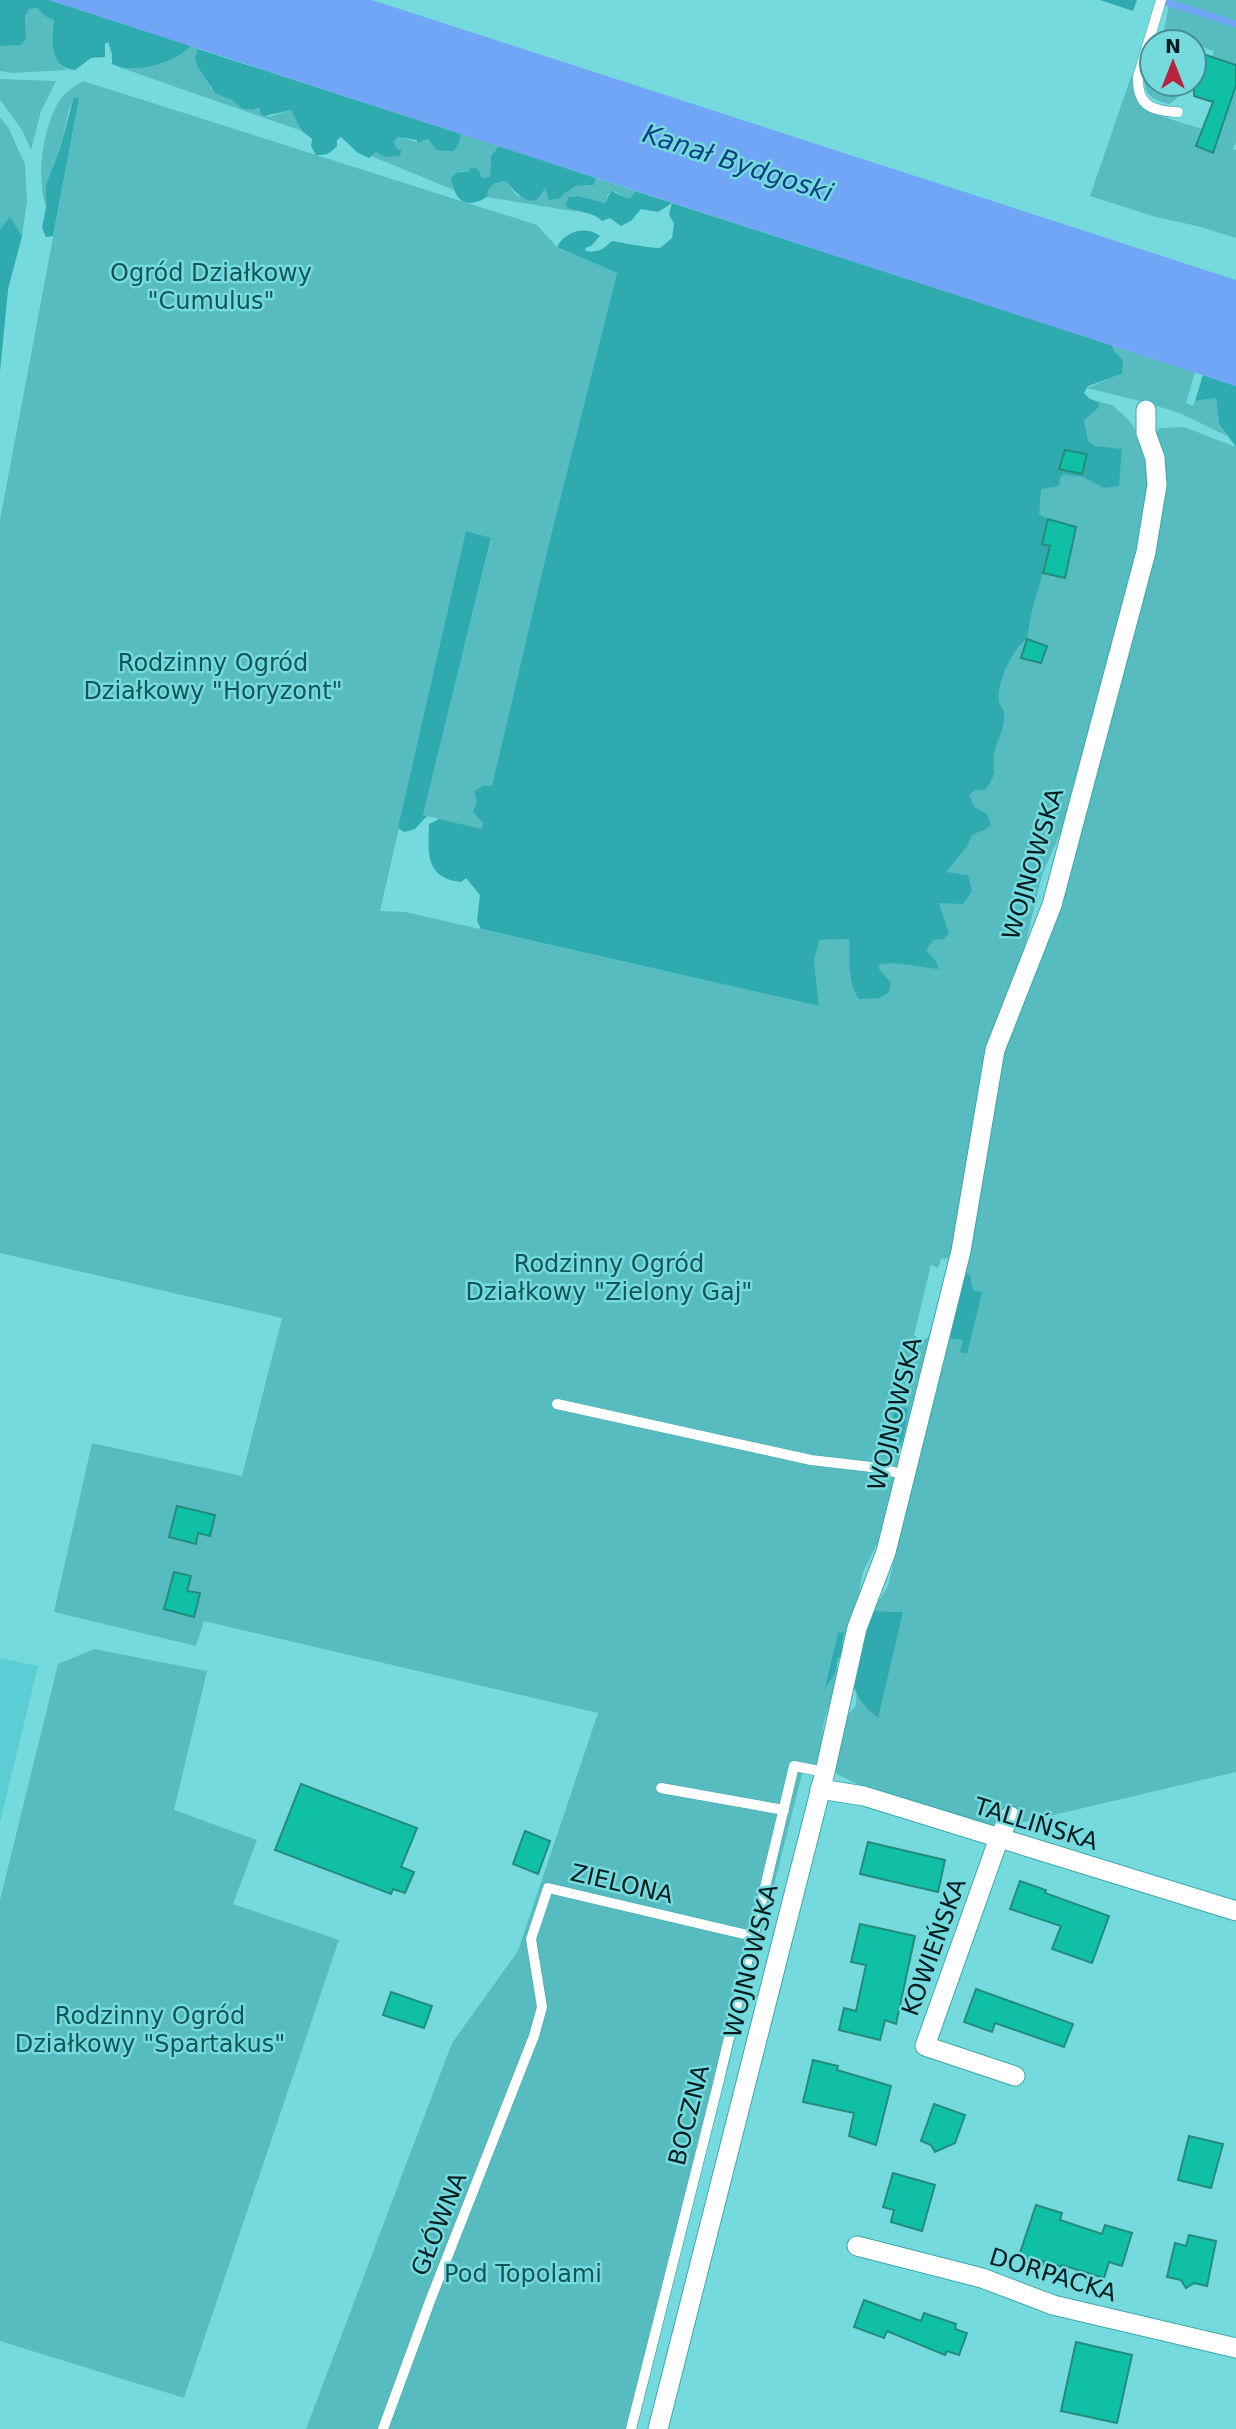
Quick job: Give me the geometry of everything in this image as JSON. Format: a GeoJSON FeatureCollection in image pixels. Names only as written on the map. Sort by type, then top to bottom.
{"type":"FeatureCollection","features":[{"type":"Feature","properties":{"kind":"street","name":"WOJNOWSKA"},"geometry":{"type":"LineString","coordinates":[[658,2429],[822,1781],[857,1628],[886,1552],[961,1251],[995,1050],[1052,905],[1146,552],[1157,485],[1155,458],[1146,433],[1146,410]]}},
{"type":"Feature","properties":{"kind":"street","name":"TALLIŃSKA"},"geometry":{"type":"LineString","coordinates":[[822,1781],[1236,1911]]}},
{"type":"Feature","properties":{"kind":"street","name":"KOWIEŃSKA"},"geometry":{"type":"LineString","coordinates":[[1010,1816],[999,1838],[925,2046],[1015,2076]]}},
{"type":"Feature","properties":{"kind":"street","name":"DORPACKA"},"geometry":{"type":"LineString","coordinates":[[857,2246],[982,2278],[1053,2305],[1236,2348]]}},
{"type":"Feature","properties":{"kind":"lane"},"geometry":{"type":"LineString","coordinates":[[1161,0],[1138,77],[1138,86],[1144,102],[1150,107],[1159,111],[1178,112]]}},
{"type":"Feature","properties":{"kind":"lane"},"geometry":{"type":"LineString","coordinates":[[557,1404],[811,1460],[880,1468],[904,1475]]}},
{"type":"Feature","properties":{"kind":"lane","name":"BOCZNA"},"geometry":{"type":"LineString","coordinates":[[631,2429],[718,2088],[794,1766],[822,1781]]}},
{"type":"Feature","properties":{"kind":"lane"},"geometry":{"type":"LineString","coordinates":[[661,1788],[785,1810]]}},
{"type":"Feature","properties":{"kind":"lane","name":"ZIELONA"},"geometry":{"type":"LineString","coordinates":[[534,2036],[542,2007],[531,1939],[548,1888],[752,1936]]}},
{"type":"Feature","properties":{"kind":"lane","name":"GŁÓWNA"},"geometry":{"type":"LineString","coordinates":[[383,2429],[534,2036]]}},
{"type":"Feature","properties":{"kind":"shaded area"},"geometry":{"type":"Polygon","coordinates":[[[0,0],[49,0],[191,46],[164,62],[132,68],[112,64],[108,42],[105,44],[105,57],[91,58],[75,70],[67,68],[57,59],[52,36],[54,20],[46,17],[37,8],[29,9],[25,16],[26,39],[21,45],[0,46],[0,0]]]}},
{"type":"Feature","properties":{"kind":"shaded area"},"geometry":{"type":"Polygon","coordinates":[[[1100,0],[1137,0],[1133,11],[1100,0]]]}},
{"type":"Feature","properties":{"kind":"shaded area"},"geometry":{"type":"Polygon","coordinates":[[[198,49],[461,134],[459,143],[453,151],[436,150],[428,139],[417,143],[417,140],[398,137],[394,142],[396,148],[402,151],[399,156],[386,157],[376,152],[369,158],[358,153],[341,137],[330,152],[316,155],[311,146],[312,139],[302,131],[291,110],[264,116],[260,114],[260,107],[253,110],[241,108],[232,100],[215,93],[197,66],[195,57],[198,49]]]}},
{"type":"Feature","properties":{"kind":"shaded area"},"geometry":{"type":"Polygon","coordinates":[[[74,97],[79,99],[53,236],[46,237],[42,228],[46,184],[59,152],[74,97]]]}},
{"type":"Feature","properties":{"kind":"shaded area"},"geometry":{"type":"Polygon","coordinates":[[[499,146],[596,178],[594,185],[576,186],[561,198],[549,200],[545,188],[538,198],[530,201],[506,181],[493,185],[487,197],[479,201],[462,201],[455,192],[451,178],[459,172],[469,172],[471,167],[478,169],[482,178],[490,177],[491,156],[499,146]]]}},
{"type":"Feature","properties":{"kind":"shaded area"},"geometry":{"type":"Polygon","coordinates":[[[611,191],[631,198],[635,191],[1112,345],[1123,360],[1122,374],[1088,386],[1084,393],[1099,403],[1098,408],[1084,420],[1088,441],[1095,446],[1122,449],[1119,486],[1104,488],[1083,477],[1064,474],[1060,477],[1059,486],[1041,489],[1039,514],[1048,519],[1042,544],[1067,550],[1048,555],[1031,614],[1027,639],[1011,658],[1000,686],[999,702],[1004,713],[1004,722],[994,754],[993,775],[985,790],[975,790],[969,795],[974,807],[987,814],[991,825],[972,835],[967,846],[946,872],[968,875],[972,891],[963,904],[939,903],[949,934],[943,939],[933,940],[926,951],[939,969],[900,964],[878,965],[891,983],[889,992],[879,998],[859,999],[855,992],[851,978],[849,939],[820,940],[814,960],[819,1006],[481,929],[477,921],[480,895],[466,878],[461,882],[449,880],[435,870],[431,862],[429,824],[439,819],[482,829],[483,823],[473,812],[477,802],[474,791],[483,786],[492,786],[549,543],[617,273],[557,247],[565,237],[582,230],[600,236],[591,246],[585,248],[586,251],[600,250],[612,241],[659,248],[672,238],[674,224],[669,214],[672,203],[658,212],[641,209],[631,221],[621,226],[610,218],[602,221],[593,215],[565,206],[569,197],[578,196],[605,203],[611,191]]]}},
{"type":"Feature","properties":{"kind":"shaded area"},"geometry":{"type":"Polygon","coordinates":[[[10,217],[22,236],[8,289],[0,371],[0,230],[10,217]]]}},
{"type":"Feature","properties":{"kind":"shaded area"},"geometry":{"type":"Polygon","coordinates":[[[1203,375],[1236,386],[1236,447],[1219,424],[1216,398],[1195,401],[1203,375]]]}},
{"type":"Feature","properties":{"kind":"shaded area"},"geometry":{"type":"Polygon","coordinates":[[[466,531],[491,538],[423,815],[427,816],[415,829],[404,832],[398,828],[466,531]]]}},
{"type":"Feature","properties":{"kind":"shaded area"},"geometry":{"type":"Polygon","coordinates":[[[960,1274],[970,1274],[973,1290],[982,1292],[967,1354],[960,1352],[963,1340],[946,1338],[960,1274]]]}},
{"type":"Feature","properties":{"kind":"shaded area"},"geometry":{"type":"Polygon","coordinates":[[[896,1405],[908,1409],[903,1440],[897,1446],[896,1453],[890,1457],[883,1456],[896,1405]]]}},
{"type":"Feature","properties":{"kind":"shaded area"},"geometry":{"type":"Polygon","coordinates":[[[872,1611],[903,1612],[878,1718],[860,1700],[853,1682],[856,1651],[872,1611]]]}},
{"type":"Feature","properties":{"kind":"shaded area"},"geometry":{"type":"Polygon","coordinates":[[[845,1632],[842,1643],[844,1654],[838,1659],[834,1675],[824,1689],[838,1633],[845,1632]]]}},
{"type":"Feature","properties":{"kind":"shaded area"},"geometry":{"type":"Polygon","coordinates":[[[0,1658],[38,1666],[0,1822],[0,1658]]]}},
{"type":"Feature","properties":{"kind":"green space"},"geometry":{"type":"Polygon","coordinates":[[[49,0],[69,0],[199,49],[197,65],[211,89],[241,108],[260,107],[268,117],[291,110],[302,131],[116,66],[138,67],[164,62],[191,46],[49,0]]]}},
{"type":"Feature","properties":{"kind":"green space"},"geometry":{"type":"Polygon","coordinates":[[[1170,0],[1236,0],[1236,65],[1212,57],[1214,51],[1208,49],[1208,28],[1164,28],[1170,0]]]}},
{"type":"Feature","properties":{"kind":"green space"},"geometry":{"type":"Polygon","coordinates":[[[37,8],[46,17],[54,20],[55,54],[67,70],[12,73],[0,71],[0,46],[21,45],[26,39],[25,16],[28,9],[37,8]]]}},
{"type":"Feature","properties":{"kind":"green space"},"geometry":{"type":"Polygon","coordinates":[[[1132,74],[1136,95],[1144,106],[1170,119],[1206,130],[1213,152],[1217,142],[1214,141],[1236,85],[1236,142],[1233,149],[1236,150],[1236,238],[1090,196],[1132,74]]]}},
{"type":"Feature","properties":{"kind":"green space"},"geometry":{"type":"Polygon","coordinates":[[[0,79],[56,81],[41,111],[31,150],[22,130],[0,100],[0,79]]]}},
{"type":"Feature","properties":{"kind":"green space"},"geometry":{"type":"Polygon","coordinates":[[[83,81],[537,225],[557,247],[617,273],[549,543],[482,830],[423,815],[491,539],[467,531],[380,911],[405,912],[819,1006],[814,960],[820,940],[849,939],[849,978],[1062,406],[1090,399],[1112,405],[1129,420],[1144,442],[1150,457],[1147,520],[1073,804],[1042,875],[1020,966],[1011,982],[996,1031],[989,1037],[955,1253],[949,1258],[941,1259],[938,1268],[931,1265],[914,1335],[921,1341],[930,1336],[880,1538],[863,1572],[855,1613],[845,1632],[838,1633],[824,1687],[829,1684],[837,1667],[840,1672],[824,1721],[818,1767],[805,1762],[637,2429],[306,2429],[452,2043],[518,1951],[598,1713],[204,1621],[196,1646],[54,1612],[92,1443],[242,1476],[282,1318],[0,1253],[0,520],[79,99],[70,106],[59,152],[46,184],[46,207],[41,182],[42,154],[52,114],[58,103],[66,93],[83,81]],[[896,1405],[883,1456],[903,1440],[896,1405]]]}},
{"type":"Feature","properties":{"kind":"green space"},"geometry":{"type":"Polygon","coordinates":[[[1153,98],[1177,98],[1169,104],[1153,98]]]}},
{"type":"Feature","properties":{"kind":"green space"},"geometry":{"type":"Polygon","coordinates":[[[0,117],[8,127],[25,164],[27,201],[22,236],[8,289],[0,371],[0,117]]]}},
{"type":"Feature","properties":{"kind":"green space"},"geometry":{"type":"Polygon","coordinates":[[[461,134],[499,146],[491,156],[490,177],[482,178],[479,174],[461,171],[452,183],[454,190],[371,156],[376,152],[396,148],[394,142],[398,137],[417,142],[428,139],[436,150],[459,143],[461,134]]]}},
{"type":"Feature","properties":{"kind":"green space"},"geometry":{"type":"Polygon","coordinates":[[[596,178],[635,191],[631,198],[626,198],[614,191],[608,194],[605,203],[578,196],[569,197],[570,209],[578,212],[487,197],[491,187],[506,181],[517,196],[538,197],[545,188],[558,193],[576,186],[594,185],[596,178]]]}},
{"type":"Feature","properties":{"kind":"green space"},"geometry":{"type":"Polygon","coordinates":[[[1112,346],[1195,372],[1186,403],[1193,406],[1195,401],[1216,398],[1219,424],[1227,436],[1182,414],[1087,388],[1122,374],[1112,346]]]}},
{"type":"Feature","properties":{"kind":"green space"},"geometry":{"type":"Polygon","coordinates":[[[1184,427],[1236,447],[1236,1772],[1024,1822],[1002,1816],[991,1826],[875,1793],[837,1774],[836,1747],[844,1720],[856,1705],[855,1692],[865,1707],[903,1612],[872,1611],[888,1586],[946,1338],[963,1340],[981,1292],[973,1290],[970,1274],[960,1274],[991,1097],[1134,614],[1154,438],[1159,428],[1184,427]]]}},
{"type":"Feature","properties":{"kind":"green space","name":"Rodzinny Ogród Działkowy \"Spartakus\""},"geometry":{"type":"Polygon","coordinates":[[[94,1649],[207,1671],[174,1810],[257,1840],[233,1904],[339,1940],[184,2398],[0,2341],[0,1900],[58,1664],[94,1649]]]}},
{"type":"Feature","properties":{"kind":"water","name":"Kanał Bydgoski"},"geometry":{"type":"Polygon","coordinates":[[[49,0],[372,0],[1236,280],[1236,386],[49,0]]]}},
{"type":"Feature","properties":{"kind":"building"},"geometry":{"type":"Polygon","coordinates":[[[1208,56],[1236,65],[1236,85],[1213,153],[1196,146],[1213,102],[1200,98],[1208,98],[1208,56]]]}},
{"type":"Feature","properties":{"kind":"building"},"geometry":{"type":"Polygon","coordinates":[[[1065,450],[1087,454],[1082,474],[1059,469],[1065,450]]]}},
{"type":"Feature","properties":{"kind":"building"},"geometry":{"type":"Polygon","coordinates":[[[1048,519],[1076,527],[1065,578],[1043,573],[1050,546],[1042,544],[1048,519]]]}},
{"type":"Feature","properties":{"kind":"building"},"geometry":{"type":"Polygon","coordinates":[[[1027,639],[1047,646],[1041,663],[1021,658],[1027,639]]]}},
{"type":"Feature","properties":{"kind":"building"},"geometry":{"type":"Polygon","coordinates":[[[177,1506],[215,1515],[210,1536],[198,1533],[196,1544],[169,1537],[177,1506]]]}},
{"type":"Feature","properties":{"kind":"building"},"geometry":{"type":"Polygon","coordinates":[[[174,1572],[191,1576],[187,1591],[200,1593],[194,1617],[164,1609],[174,1572]]]}},
{"type":"Feature","properties":{"kind":"building"},"geometry":{"type":"Polygon","coordinates":[[[301,1784],[417,1828],[401,1867],[414,1872],[405,1893],[393,1889],[391,1894],[275,1850],[301,1784]]]}},
{"type":"Feature","properties":{"kind":"building"},"geometry":{"type":"Polygon","coordinates":[[[525,1831],[550,1841],[538,1874],[513,1864],[525,1831]]]}},
{"type":"Feature","properties":{"kind":"building"},"geometry":{"type":"Polygon","coordinates":[[[868,1842],[945,1860],[938,1892],[860,1874],[868,1842]]]}},
{"type":"Feature","properties":{"kind":"building"},"geometry":{"type":"Polygon","coordinates":[[[1020,1881],[1109,1916],[1092,1963],[1052,1949],[1061,1926],[1010,1909],[1020,1881]]]}},
{"type":"Feature","properties":{"kind":"building"},"geometry":{"type":"Polygon","coordinates":[[[860,1924],[915,1936],[896,2024],[885,2020],[880,2040],[839,2030],[844,2008],[856,2011],[866,1965],[851,1962],[860,1924]]]}},
{"type":"Feature","properties":{"kind":"building"},"geometry":{"type":"Polygon","coordinates":[[[976,1989],[1073,2024],[1064,2047],[995,2023],[992,2032],[964,2022],[976,1989]]]}},
{"type":"Feature","properties":{"kind":"building"},"geometry":{"type":"Polygon","coordinates":[[[391,1992],[432,2006],[424,2028],[383,2015],[391,1992]]]}},
{"type":"Feature","properties":{"kind":"building"},"geometry":{"type":"Polygon","coordinates":[[[813,2060],[838,2066],[837,2070],[891,2086],[876,2145],[849,2136],[854,2113],[803,2102],[813,2060]]]}},
{"type":"Feature","properties":{"kind":"building"},"geometry":{"type":"Polygon","coordinates":[[[934,2104],[965,2115],[955,2143],[935,2152],[931,2145],[921,2141],[934,2104]]]}},
{"type":"Feature","properties":{"kind":"building"},"geometry":{"type":"Polygon","coordinates":[[[1189,2136],[1223,2144],[1211,2188],[1178,2180],[1189,2136]]]}},
{"type":"Feature","properties":{"kind":"building"},"geometry":{"type":"Polygon","coordinates":[[[893,2173],[935,2185],[922,2231],[891,2222],[894,2210],[883,2207],[893,2173]]]}},
{"type":"Feature","properties":{"kind":"building"},"geometry":{"type":"Polygon","coordinates":[[[1036,2205],[1062,2213],[1060,2220],[1102,2234],[1105,2225],[1132,2233],[1122,2266],[1109,2262],[1104,2278],[1044,2261],[1043,2265],[1019,2256],[1036,2205]]]}},
{"type":"Feature","properties":{"kind":"building"},"geometry":{"type":"Polygon","coordinates":[[[1189,2235],[1216,2241],[1207,2286],[1194,2283],[1186,2288],[1181,2280],[1167,2277],[1175,2243],[1186,2246],[1189,2235]]]}},
{"type":"Feature","properties":{"kind":"building"},"geometry":{"type":"Polygon","coordinates":[[[864,2300],[921,2321],[924,2313],[956,2324],[955,2329],[967,2333],[959,2355],[947,2351],[945,2355],[887,2331],[884,2338],[854,2327],[864,2300]]]}},
{"type":"Feature","properties":{"kind":"building"},"geometry":{"type":"Polygon","coordinates":[[[1076,2342],[1132,2355],[1117,2423],[1061,2411],[1076,2342]]]}},
{"type":"Feature","properties":{"kind":"waterway"},"geometry":{"type":"LineString","coordinates":[[1159,0],[1236,24]]}},
{"type":"Feature","properties":{"kind":"park label","name":"Ogród Działkowy \"Cumulus\""},"geometry":{"type":"Point","coordinates":[211,287]}},
{"type":"Feature","properties":{"kind":"park label","name":"Rodzinny Ogród Działkowy \"Horyzont\""},"geometry":{"type":"Point","coordinates":[213,677]}},
{"type":"Feature","properties":{"kind":"park label","name":"Rodzinny Ogród Działkowy \"Zielony Gaj\""},"geometry":{"type":"Point","coordinates":[609,1278]}},
{"type":"Feature","properties":{"kind":"park label","name":"Pod Topolami"},"geometry":{"type":"Point","coordinates":[523,2274]}}]}
